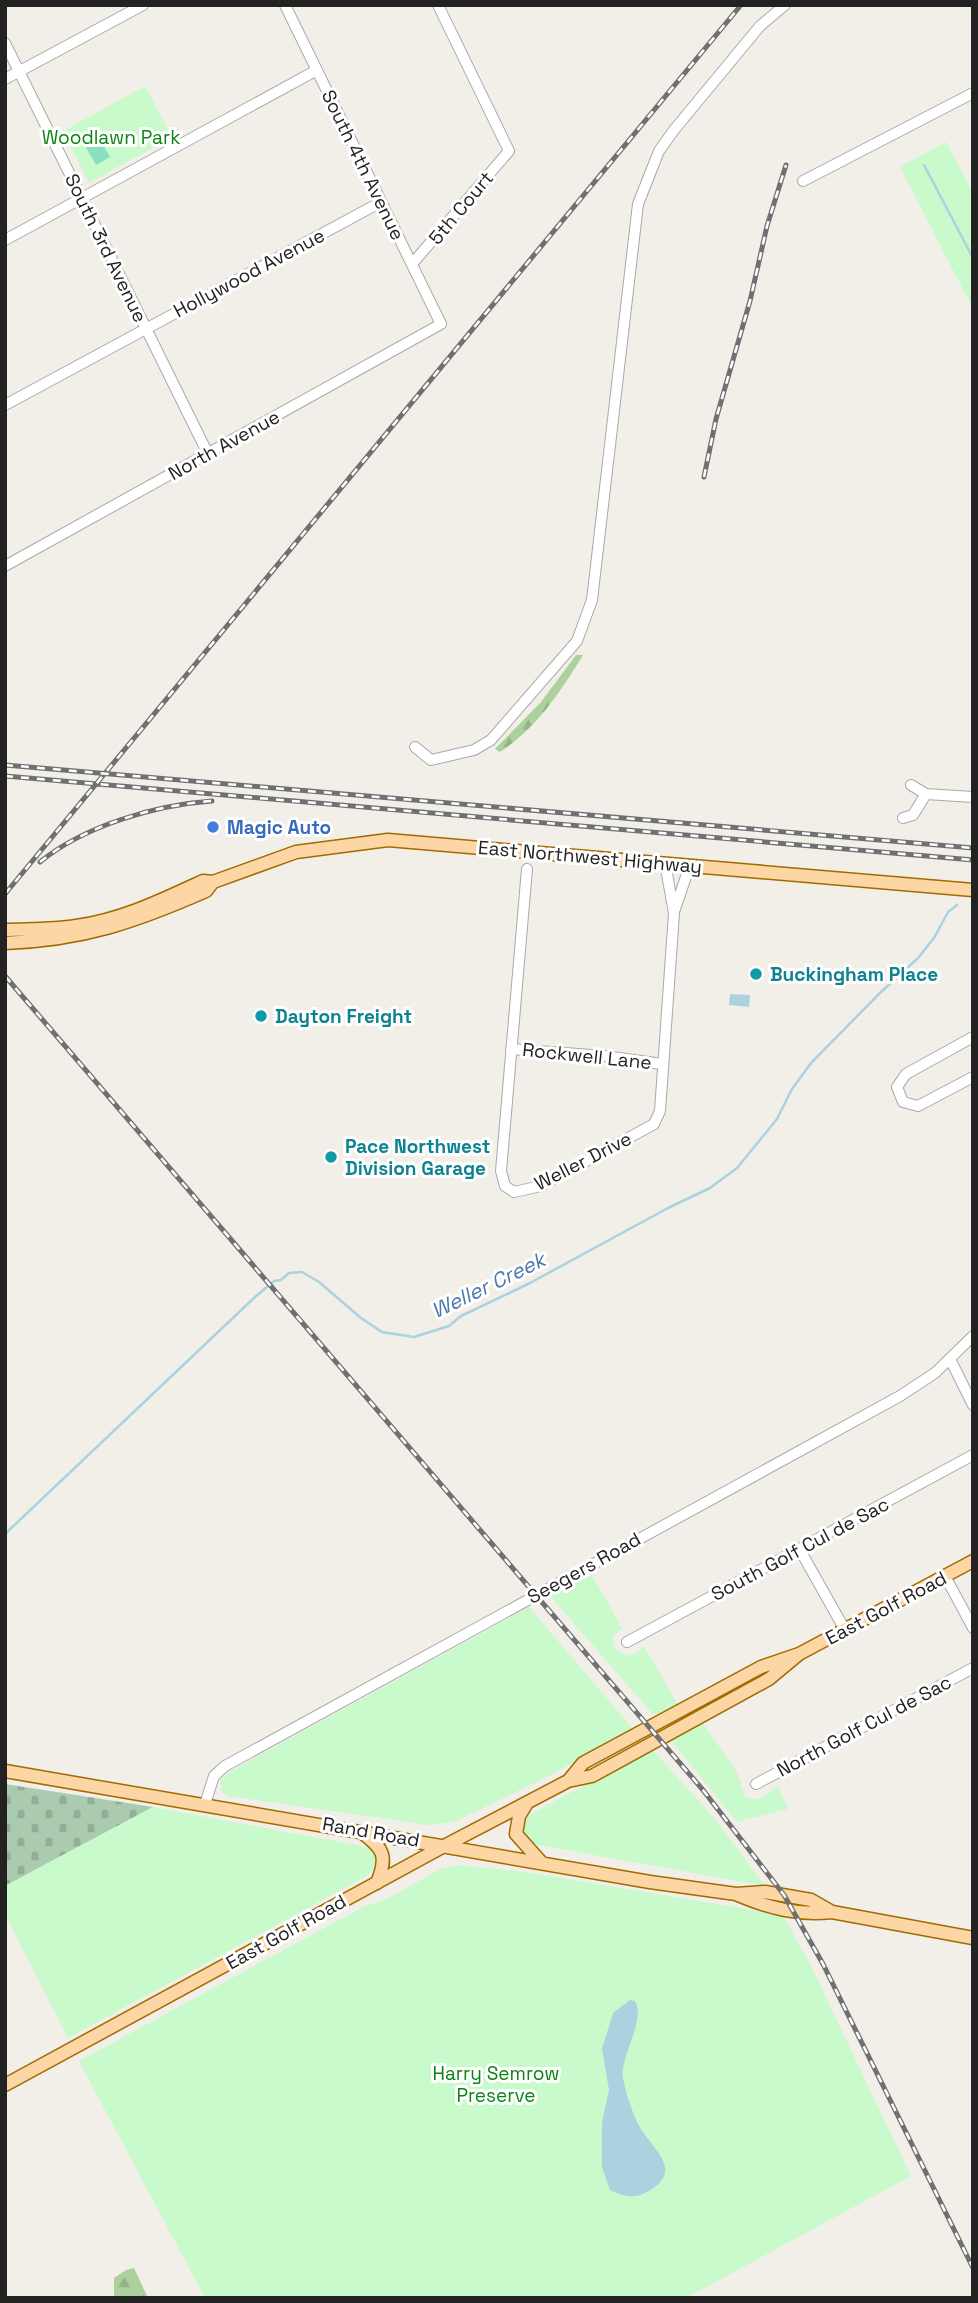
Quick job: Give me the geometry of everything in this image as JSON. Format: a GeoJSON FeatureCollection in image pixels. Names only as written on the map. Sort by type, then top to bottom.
{"type":"FeatureCollection","features":[{"type":"Feature","properties":{"kind":"main road","name":"East Northwest Highway"},"geometry":{"type":"LineString","coordinates":[[5,930],[75,927],[136,911],[203,881],[213,882],[296,852],[388,840],[973,890]]}},
{"type":"Feature","properties":{"kind":"main road","name":"East Northwest Highway"},"geometry":{"type":"LineString","coordinates":[[5,943],[79,936],[116,927],[206,891],[213,882]]}},
{"type":"Feature","properties":{"kind":"main road","name":"East Golf Road"},"geometry":{"type":"LineString","coordinates":[[5,2085],[527,1802],[568,1781],[592,1776],[769,1679],[799,1654],[973,1561]]}},
{"type":"Feature","properties":{"kind":"main road","name":"Rand Road"},"geometry":{"type":"LineString","coordinates":[[5,1771],[650,1882],[736,1894],[765,1892],[811,1900],[838,1913],[973,1938]]}},
{"type":"Feature","properties":{"kind":"main road"},"geometry":{"type":"LineString","coordinates":[[527,1802],[519,1816],[516,1834],[522,1844],[541,1862]]}},
{"type":"Feature","properties":{"kind":"main road"},"geometry":{"type":"LineString","coordinates":[[358,1830],[373,1841],[383,1855],[385,1863],[377,1883]]}},
{"type":"Feature","properties":{"kind":"street"},"geometry":{"type":"LineString","coordinates":[[5,79],[143,5]]}},
{"type":"Feature","properties":{"kind":"street","name":"South 4th Avenue"},"geometry":{"type":"LineString","coordinates":[[285,5],[441,324]]}},
{"type":"Feature","properties":{"kind":"street","name":"5th Court"},"geometry":{"type":"LineString","coordinates":[[412,264],[509,151],[438,5]]}},
{"type":"Feature","properties":{"kind":"street"},"geometry":{"type":"LineString","coordinates":[[415,747],[431,760],[474,750],[491,740],[578,641],[592,600],[638,204],[659,152],[674,130],[760,26],[785,5]]}},
{"type":"Feature","properties":{"kind":"street","name":"South 3rd Avenue"},"geometry":{"type":"LineString","coordinates":[[5,43],[208,454]]}},
{"type":"Feature","properties":{"kind":"street"},"geometry":{"type":"LineString","coordinates":[[5,240],[317,70]]}},
{"type":"Feature","properties":{"kind":"street"},"geometry":{"type":"LineString","coordinates":[[803,181],[973,93]]}},
{"type":"Feature","properties":{"kind":"street","name":"Hollywood Avenue"},"geometry":{"type":"LineString","coordinates":[[5,405],[382,202]]}},
{"type":"Feature","properties":{"kind":"street","name":"North Avenue"},"geometry":{"type":"LineString","coordinates":[[5,566],[441,324]]}},
{"type":"Feature","properties":{"kind":"street"},"geometry":{"type":"LineString","coordinates":[[911,785],[926,794],[973,797]]}},
{"type":"Feature","properties":{"kind":"street"},"geometry":{"type":"LineString","coordinates":[[903,818],[913,816],[926,794]]}},
{"type":"Feature","properties":{"kind":"street"},"geometry":{"type":"LineString","coordinates":[[665,863],[674,913]]}},
{"type":"Feature","properties":{"kind":"street"},"geometry":{"type":"LineString","coordinates":[[662,1064],[674,913],[690,865]]}},
{"type":"Feature","properties":{"kind":"street"},"geometry":{"type":"LineString","coordinates":[[511,1049],[527,869]]}},
{"type":"Feature","properties":{"kind":"street"},"geometry":{"type":"LineString","coordinates":[[973,1037],[906,1074],[897,1087],[903,1102],[918,1106],[973,1077]]}},
{"type":"Feature","properties":{"kind":"street","name":"Weller Drive"},"geometry":{"type":"LineString","coordinates":[[511,1049],[501,1171],[505,1186],[514,1192],[541,1185],[654,1124],[660,1111],[662,1064]]}},
{"type":"Feature","properties":{"kind":"street","name":"Rockwell Lane"},"geometry":{"type":"LineString","coordinates":[[511,1049],[605,1056],[662,1064]]}},
{"type":"Feature","properties":{"kind":"street","name":"Seegers Road"},"geometry":{"type":"LineString","coordinates":[[205,1804],[214,1776],[225,1766],[900,1396],[927,1380],[973,1336]]}},
{"type":"Feature","properties":{"kind":"street"},"geometry":{"type":"LineString","coordinates":[[950,1359],[973,1405]]}},
{"type":"Feature","properties":{"kind":"street","name":"South Golf Cul de Sac"},"geometry":{"type":"LineString","coordinates":[[628,1642],[973,1455]]}},
{"type":"Feature","properties":{"kind":"street"},"geometry":{"type":"LineString","coordinates":[[800,1550],[845,1630]]}},
{"type":"Feature","properties":{"kind":"street"},"geometry":{"type":"LineString","coordinates":[[945,1576],[973,1628]]}},
{"type":"Feature","properties":{"kind":"street","name":"North Golf Cul de Sac"},"geometry":{"type":"LineString","coordinates":[[756,1784],[973,1668]]}},
{"type":"Feature","properties":{"kind":"green space","name":"Woodlawn Park"},"geometry":{"type":"Polygon","coordinates":[[[145,86],[172,137],[89,183],[63,131],[145,86]]]}},
{"type":"Feature","properties":{"kind":"green space"},"geometry":{"type":"Polygon","coordinates":[[[93,127],[110,157],[96,165],[79,135],[93,127]]]}},
{"type":"Feature","properties":{"kind":"green space"},"geometry":{"type":"Polygon","coordinates":[[[946,142],[973,193],[973,309],[900,167],[946,142]]]}},
{"type":"Feature","properties":{"kind":"green space"},"geometry":{"type":"Polygon","coordinates":[[[576,655],[583,655],[536,721],[500,752],[495,749],[541,702],[576,655]]]}},
{"type":"Feature","properties":{"kind":"green space"},"geometry":{"type":"Polygon","coordinates":[[[592,1575],[622,1628],[612,1638],[614,1648],[627,1656],[635,1654],[644,1646],[678,1705],[658,1714],[652,1713],[550,1596],[592,1575]]]}},
{"type":"Feature","properties":{"kind":"green space"},"geometry":{"type":"Polygon","coordinates":[[[529,1607],[634,1730],[547,1777],[454,1822],[429,1825],[228,1796],[222,1792],[220,1780],[231,1771],[529,1607]]]}},
{"type":"Feature","properties":{"kind":"green space"},"geometry":{"type":"Polygon","coordinates":[[[702,1722],[737,1772],[745,1796],[755,1799],[763,1797],[778,1786],[788,1809],[737,1822],[670,1739],[702,1722]]]}},
{"type":"Feature","properties":{"kind":"green space"},"geometry":{"type":"Polygon","coordinates":[[[652,1749],[715,1819],[765,1886],[538,1845],[522,1835],[524,1820],[531,1814],[652,1749]]]}},
{"type":"Feature","properties":{"kind":"green space"},"geometry":{"type":"Polygon","coordinates":[[[5,1784],[153,1807],[5,1886],[5,1784]]]}},
{"type":"Feature","properties":{"kind":"green space"},"geometry":{"type":"Polygon","coordinates":[[[153,1807],[367,1847],[377,1858],[372,1870],[365,1877],[68,2038],[5,1914],[5,1886],[153,1807]]]}},
{"type":"Feature","properties":{"kind":"green space","name":"Harry Semrow Preserve"},"geometry":{"type":"Polygon","coordinates":[[[457,1865],[525,1872],[783,1915],[812,1968],[911,2176],[686,2298],[205,2298],[79,2061],[363,1907],[388,1898],[441,1869],[457,1865]]]}},
{"type":"Feature","properties":{"kind":"green space"},"geometry":{"type":"Polygon","coordinates":[[[134,2268],[148,2298],[114,2298],[114,2278],[134,2268]]]}},
{"type":"Feature","properties":{"kind":"water"},"geometry":{"type":"Polygon","coordinates":[[[730,994],[750,995],[749,1007],[729,1005],[730,994]]]}},
{"type":"Feature","properties":{"kind":"water"},"geometry":{"type":"Polygon","coordinates":[[[630,2000],[635,2001],[638,2009],[623,2069],[624,2084],[638,2124],[665,2168],[664,2176],[658,2185],[641,2195],[632,2196],[610,2190],[602,2167],[602,2122],[609,2090],[602,2049],[613,2013],[630,2000]]]}},
{"type":"Feature","properties":{"kind":"waterway","name":"Weller Creek"},"geometry":{"type":"LineString","coordinates":[[924,165],[973,258]]}},
{"type":"Feature","properties":{"kind":"waterway","name":"Weller Creek"},"geometry":{"type":"LineString","coordinates":[[5,1534],[255,1297],[274,1281],[281,1280],[289,1273],[302,1272],[319,1282],[382,1332],[414,1337],[449,1326],[461,1316],[530,1283],[710,1188],[737,1168],[777,1119],[792,1089],[811,1063],[918,958],[934,938],[948,912],[957,905]]}},
{"type":"Feature","properties":{"kind":"railway"},"geometry":{"type":"LineString","coordinates":[[5,894],[741,5]]}},
{"type":"Feature","properties":{"kind":"railway"},"geometry":{"type":"LineString","coordinates":[[704,477],[716,419],[750,301],[767,226],[786,165]]}},
{"type":"Feature","properties":{"kind":"railway"},"geometry":{"type":"LineString","coordinates":[[5,765],[973,848]]}},
{"type":"Feature","properties":{"kind":"railway"},"geometry":{"type":"LineString","coordinates":[[5,776],[973,860]]}},
{"type":"Feature","properties":{"kind":"railway"},"geometry":{"type":"LineString","coordinates":[[40,862],[77,838],[121,820],[167,807],[212,801]]}},
{"type":"Feature","properties":{"kind":"railway"},"geometry":{"type":"LineString","coordinates":[[5,976],[703,1790],[784,1895],[823,1964],[973,2268]]}},
{"type":"Feature","properties":{"kind":"place","name":"Magic Auto"},"geometry":{"type":"Point","coordinates":[213,827]}},
{"type":"Feature","properties":{"kind":"place","name":"Buckingham Place"},"geometry":{"type":"Point","coordinates":[756,974]}},
{"type":"Feature","properties":{"kind":"place","name":"Dayton Freight"},"geometry":{"type":"Point","coordinates":[261,1016]}},
{"type":"Feature","properties":{"kind":"place","name":"Pace Northwest Division Garage"},"geometry":{"type":"Point","coordinates":[331,1157]}}]}
